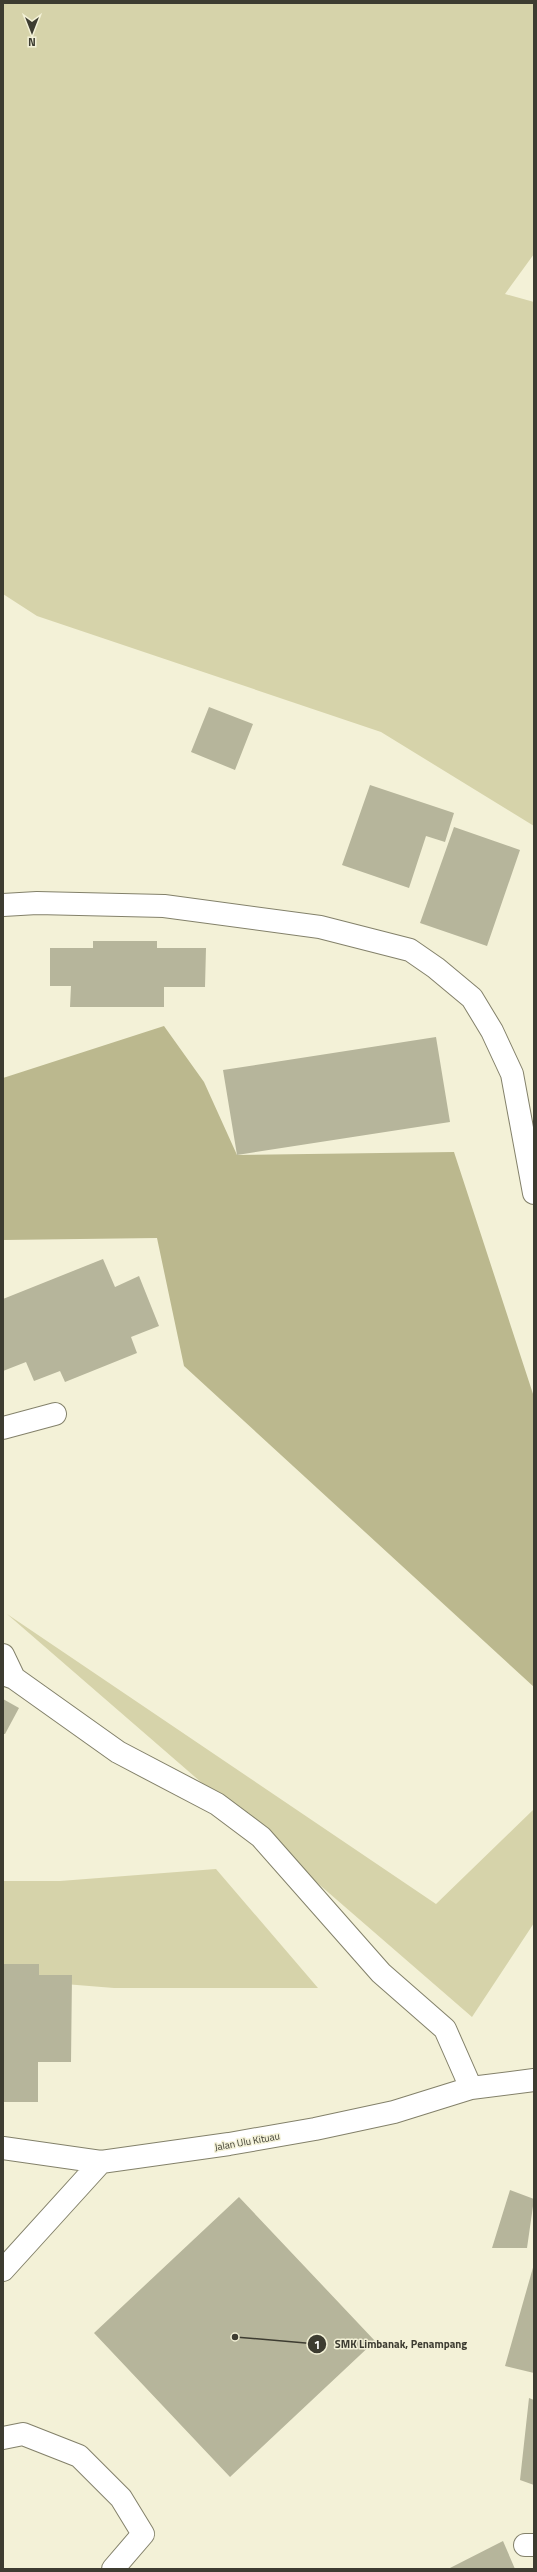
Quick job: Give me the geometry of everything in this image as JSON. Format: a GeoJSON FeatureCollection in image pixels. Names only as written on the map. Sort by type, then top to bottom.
{"type":"FeatureCollection","features":[{"type":"Feature","properties":{"kind":"street"},"geometry":{"type":"LineString","coordinates":[[3,905],[37,903],[164,906],[320,927],[410,950],[436,968],[472,998],[492,1031],[512,1074],[534,1193]]}},
{"type":"Feature","properties":{"kind":"street"},"geometry":{"type":"LineString","coordinates":[[3,1428],[55,1414]]}},
{"type":"Feature","properties":{"kind":"street"},"geometry":{"type":"LineString","coordinates":[[3,1655],[8,1676],[118,1752],[217,1804],[261,1837],[381,1973],[445,2029],[471,2088]]}},
{"type":"Feature","properties":{"kind":"street","name":"Jalan Ulu Kituau"},"geometry":{"type":"LineString","coordinates":[[3,2148],[101,2162],[229,2144],[314,2129],[394,2112],[471,2088],[534,2080]]}},
{"type":"Feature","properties":{"kind":"street"},"geometry":{"type":"LineString","coordinates":[[3,2270],[101,2162]]}},
{"type":"Feature","properties":{"kind":"street"},"geometry":{"type":"LineString","coordinates":[[3,2438],[23,2434],[79,2456],[121,2498],[143,2534],[113,2569]]}},
{"type":"Feature","properties":{"kind":"shaded area"},"geometry":{"type":"Polygon","coordinates":[[[3,3],[534,3],[534,254],[505,294],[534,302],[534,826],[381,732],[37,616],[3,594],[3,3]]]}},
{"type":"Feature","properties":{"kind":"shaded area"},"geometry":{"type":"Polygon","coordinates":[[[164,1026],[204,1082],[237,1155],[454,1152],[534,1397],[534,1687],[184,1366],[157,1238],[3,1240],[3,1078],[164,1026]]]}},
{"type":"Feature","properties":{"kind":"shaded area"},"geometry":{"type":"Polygon","coordinates":[[[7,1614],[436,1904],[534,1809],[534,1923],[472,2017],[7,1614]]]}},
{"type":"Feature","properties":{"kind":"shaded area"},"geometry":{"type":"Polygon","coordinates":[[[216,1869],[318,1988],[114,1988],[3,1979],[3,1881],[60,1881],[216,1869]]]}},
{"type":"Feature","properties":{"kind":"building"},"geometry":{"type":"Polygon","coordinates":[[[209,707],[253,724],[235,770],[191,752],[209,707]]]}},
{"type":"Feature","properties":{"kind":"building"},"geometry":{"type":"Polygon","coordinates":[[[370,785],[454,813],[445,842],[426,836],[409,888],[342,865],[370,785]]]}},
{"type":"Feature","properties":{"kind":"building"},"geometry":{"type":"Polygon","coordinates":[[[454,827],[520,850],[487,946],[420,923],[454,827]]]}},
{"type":"Feature","properties":{"kind":"building"},"geometry":{"type":"Polygon","coordinates":[[[93,941],[157,941],[157,948],[206,948],[205,987],[164,987],[164,1007],[70,1007],[71,986],[50,986],[50,948],[93,948],[93,941]]]}},
{"type":"Feature","properties":{"kind":"building"},"geometry":{"type":"Polygon","coordinates":[[[436,1037],[450,1122],[237,1155],[223,1070],[436,1037]]]}},
{"type":"Feature","properties":{"kind":"building"},"geometry":{"type":"Polygon","coordinates":[[[103,1259],[115,1287],[139,1276],[159,1326],[131,1337],[137,1353],[65,1382],[60,1371],[34,1381],[26,1362],[3,1371],[3,1299],[103,1259]]]}},
{"type":"Feature","properties":{"kind":"building"},"geometry":{"type":"Polygon","coordinates":[[[3,1699],[19,1708],[5,1734],[3,1734],[3,1699]]]}},
{"type":"Feature","properties":{"kind":"building"},"geometry":{"type":"Polygon","coordinates":[[[3,1964],[39,1964],[39,1975],[72,1975],[71,2062],[38,2062],[38,2102],[3,2102],[3,1964]]]}},
{"type":"Feature","properties":{"kind":"building"},"geometry":{"type":"Polygon","coordinates":[[[510,2190],[534,2199],[527,2248],[492,2248],[510,2190]]]}},
{"type":"Feature","properties":{"kind":"building"},"geometry":{"type":"Polygon","coordinates":[[[239,2197],[375,2341],[230,2477],[94,2333],[239,2197]]]}},
{"type":"Feature","properties":{"kind":"building"},"geometry":{"type":"Polygon","coordinates":[[[534,2264],[534,2373],[505,2366],[534,2264]]]}},
{"type":"Feature","properties":{"kind":"building"},"geometry":{"type":"Polygon","coordinates":[[[529,2398],[534,2400],[534,2485],[520,2480],[529,2398]]]}},
{"type":"Feature","properties":{"kind":"building"},"geometry":{"type":"Polygon","coordinates":[[[503,2541],[515,2569],[448,2569],[503,2541]]]}},
{"type":"Feature","properties":{"kind":"place","name":"SMK Limbanak, Penampang"},"geometry":{"type":"Point","coordinates":[235,2337]}}]}
